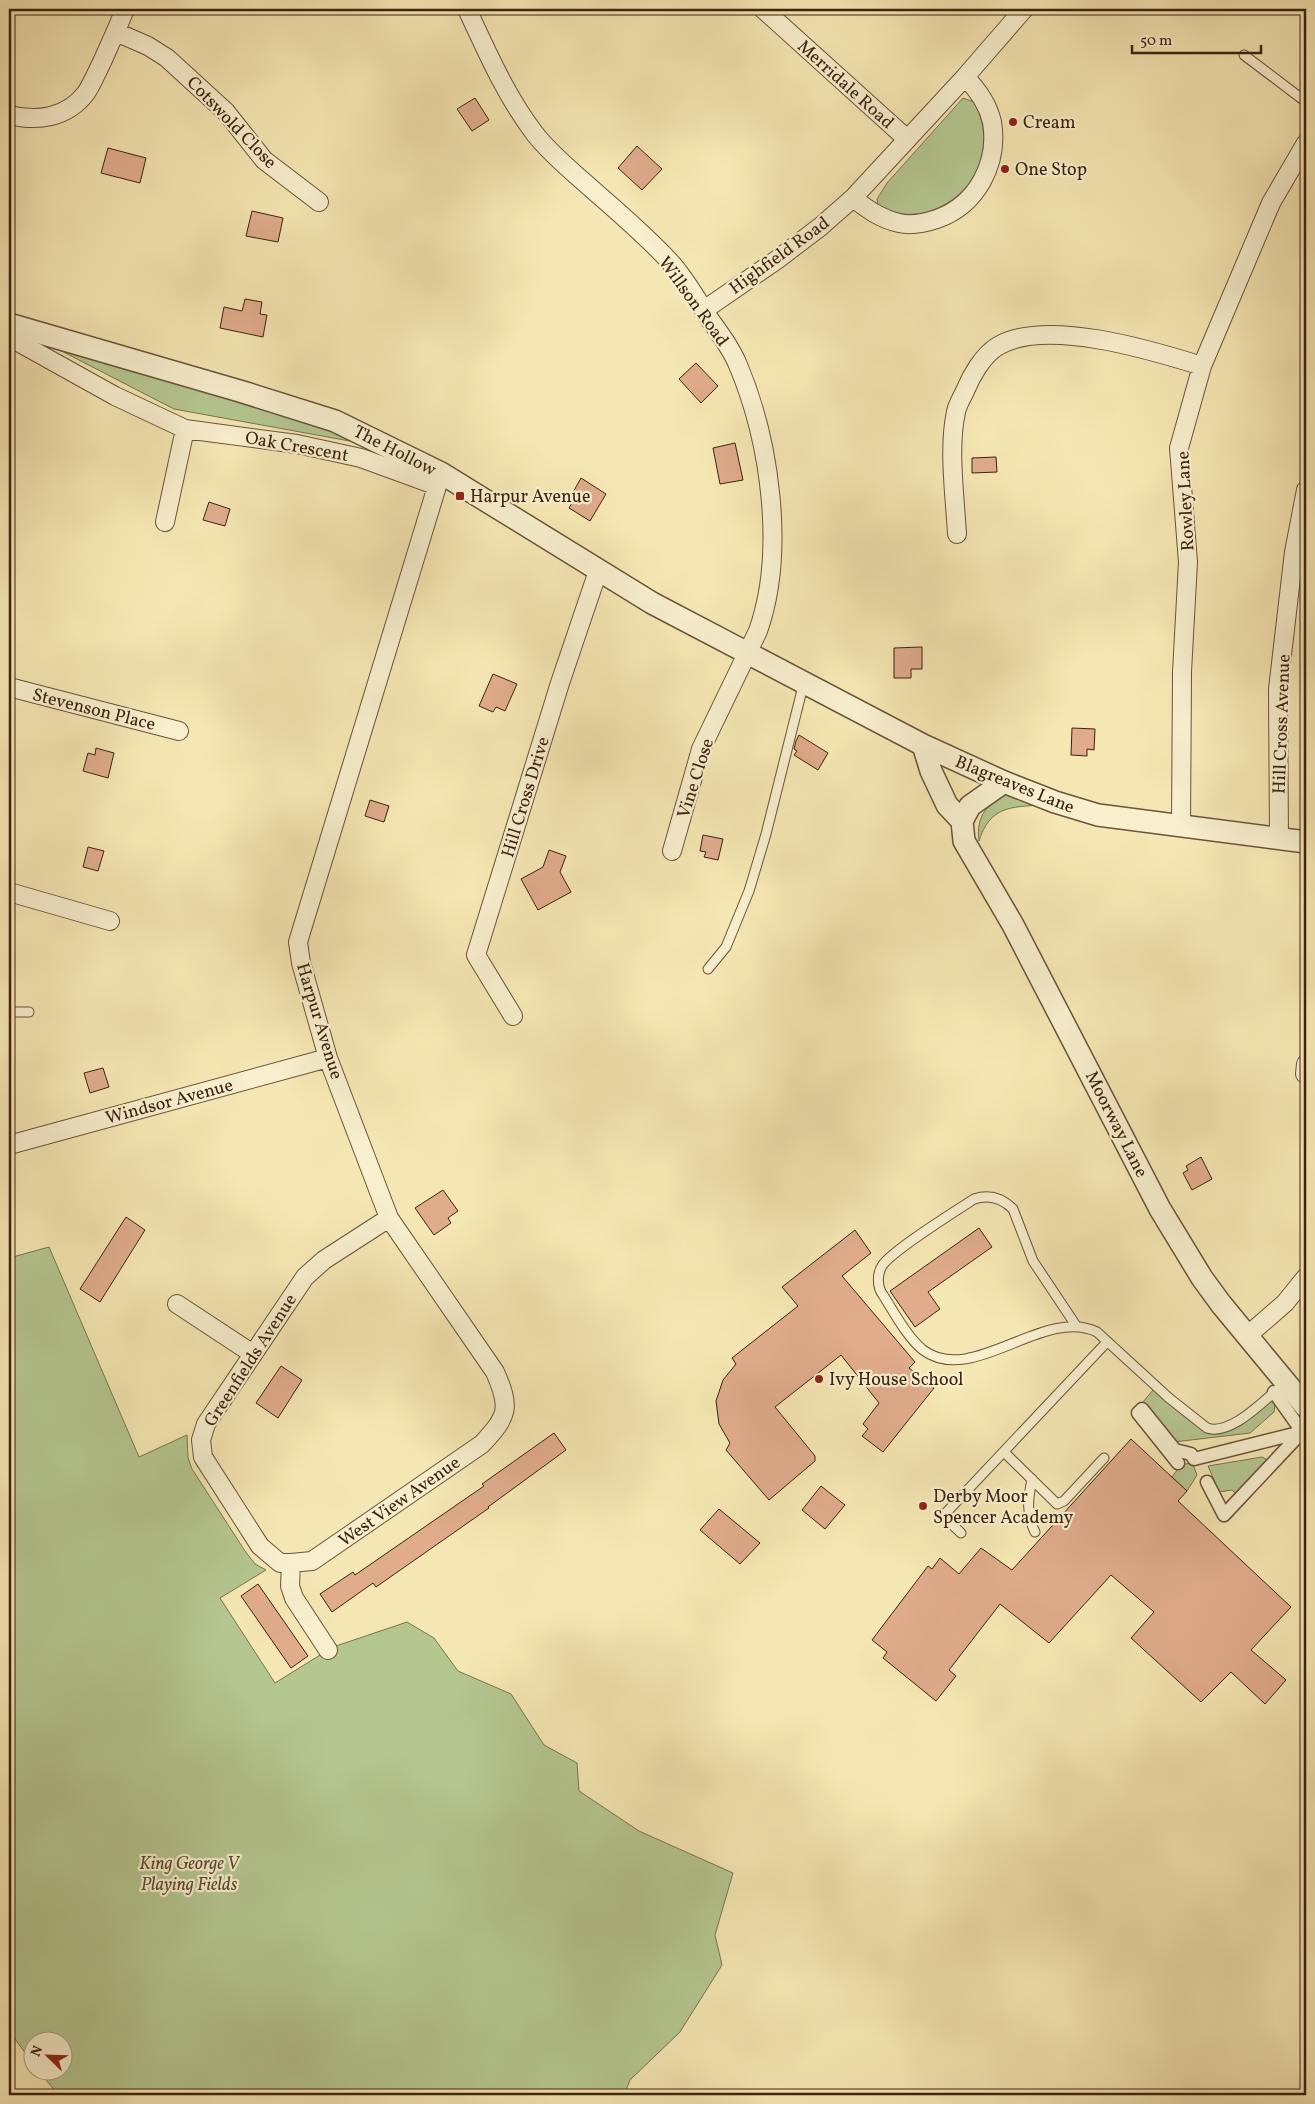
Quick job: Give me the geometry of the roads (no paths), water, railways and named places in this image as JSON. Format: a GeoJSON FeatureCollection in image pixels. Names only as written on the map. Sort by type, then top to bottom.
{"type":"FeatureCollection","features":[{"type":"Feature","properties":{"kind":"street"},"geometry":{"type":"LineString","coordinates":[[9,115],[32,120],[52,116],[70,107],[86,92],[116,32],[125,9]]}},
{"type":"Feature","properties":{"kind":"street","name":"Willson Road"},"geometry":{"type":"LineString","coordinates":[[467,9],[503,84],[535,134],[557,158],[672,264],[704,310],[737,363],[748,392],[760,435],[771,504],[772,558],[766,606],[748,653]]}},
{"type":"Feature","properties":{"kind":"street","name":"Merridale Road"},"geometry":{"type":"LineString","coordinates":[[763,9],[907,139]]}},
{"type":"Feature","properties":{"kind":"street","name":"Highfield Road"},"geometry":{"type":"LineString","coordinates":[[704,310],[778,259],[820,227],[853,198],[1024,9]]}},
{"type":"Feature","properties":{"kind":"street","name":"Cotswold Close"},"geometry":{"type":"LineString","coordinates":[[116,32],[159,52],[182,71],[226,112],[264,160],[319,202]]}},
{"type":"Feature","properties":{"kind":"street"},"geometry":{"type":"LineString","coordinates":[[853,198],[880,217],[901,224],[912,224],[946,216],[970,198],[983,182],[989,166],[993,144],[992,121],[986,104],[965,76]]}},
{"type":"Feature","properties":{"kind":"street","name":"Rowley Lane"},"geometry":{"type":"LineString","coordinates":[[1181,826],[1182,672],[1188,562],[1180,448],[1202,366],[1271,204],[1306,142]]}},
{"type":"Feature","properties":{"kind":"street","name":"The Hollow"},"geometry":{"type":"LineString","coordinates":[[9,324],[243,392],[335,421],[652,603],[748,653]]}},
{"type":"Feature","properties":{"kind":"street"},"geometry":{"type":"LineString","coordinates":[[957,534],[953,453],[956,412],[972,373],[996,347],[1014,339],[1049,334],[1129,346],[1202,366]]}},
{"type":"Feature","properties":{"kind":"street","name":"Oak Crescent"},"geometry":{"type":"LineString","coordinates":[[9,337],[115,396],[185,429],[297,444],[361,458],[438,479]]}},
{"type":"Feature","properties":{"kind":"street"},"geometry":{"type":"LineString","coordinates":[[165,522],[185,429]]}},
{"type":"Feature","properties":{"kind":"street","name":"Harpur Avenue"},"geometry":{"type":"LineString","coordinates":[[438,479],[298,942],[301,963],[328,1058],[389,1218],[495,1372],[503,1391],[505,1406],[500,1425]]}},
{"type":"Feature","properties":{"kind":"street","name":"Hill Cross Avenue"},"geometry":{"type":"LineString","coordinates":[[1279,840],[1278,689],[1294,552],[1306,490]]}},
{"type":"Feature","properties":{"kind":"street","name":"Hill Cross Drive"},"geometry":{"type":"LineString","coordinates":[[513,1016],[476,955],[560,682],[598,571]]}},
{"type":"Feature","properties":{"kind":"street","name":"Blagreaves Lane"},"geometry":{"type":"LineString","coordinates":[[748,653],[923,745],[1004,782],[1055,802],[1098,815],[1306,842]]}},
{"type":"Feature","properties":{"kind":"street","name":"Vine Close"},"geometry":{"type":"LineString","coordinates":[[672,851],[701,750],[748,653]]}},
{"type":"Feature","properties":{"kind":"street","name":"Stevenson Place"},"geometry":{"type":"LineString","coordinates":[[9,687],[179,731]]}},
{"type":"Feature","properties":{"kind":"street"},"geometry":{"type":"LineString","coordinates":[[923,745],[931,771],[947,806],[962,821],[970,806],[1004,782]]}},
{"type":"Feature","properties":{"kind":"street","name":"Moorway Lane"},"geometry":{"type":"LineString","coordinates":[[962,821],[964,841],[1013,925],[1160,1209],[1202,1278],[1247,1336],[1280,1387],[1306,1407]]}},
{"type":"Feature","properties":{"kind":"street"},"geometry":{"type":"LineString","coordinates":[[9,892],[110,921]]}},
{"type":"Feature","properties":{"kind":"street","name":"Windsor Avenue"},"geometry":{"type":"LineString","coordinates":[[9,1145],[328,1058]]}},
{"type":"Feature","properties":{"kind":"street","name":"Greenfields Avenue"},"geometry":{"type":"LineString","coordinates":[[291,1564],[280,1563],[260,1546],[203,1456],[201,1440],[206,1424],[305,1277],[324,1260],[389,1218]]}},
{"type":"Feature","properties":{"kind":"street"},"geometry":{"type":"LineString","coordinates":[[1247,1336],[1284,1303],[1306,1277]]}},
{"type":"Feature","properties":{"kind":"street"},"geometry":{"type":"LineString","coordinates":[[178,1304],[253,1354]]}},
{"type":"Feature","properties":{"kind":"street"},"geometry":{"type":"LineString","coordinates":[[1280,1387],[1304,1435]]}},
{"type":"Feature","properties":{"kind":"street"},"geometry":{"type":"LineString","coordinates":[[1178,1463],[1138,1413],[1142,1409],[1175,1450],[1191,1454],[1194,1459],[1304,1435]]}},
{"type":"Feature","properties":{"kind":"street","name":"West View Avenue"},"geometry":{"type":"LineString","coordinates":[[291,1564],[312,1561],[482,1444],[500,1425]]}},
{"type":"Feature","properties":{"kind":"street"},"geometry":{"type":"LineString","coordinates":[[1207,1482],[1224,1515],[1304,1435]]}},
{"type":"Feature","properties":{"kind":"street"},"geometry":{"type":"LineString","coordinates":[[291,1564],[290,1586],[294,1598],[328,1650]]}},
{"type":"Feature","properties":{"kind":"lane"},"geometry":{"type":"LineString","coordinates":[[1244,54],[1306,102]]}},
{"type":"Feature","properties":{"kind":"lane"},"geometry":{"type":"LineString","coordinates":[[708,969],[726,947],[749,891],[766,834],[804,682]]}},
{"type":"Feature","properties":{"kind":"lane"},"geometry":{"type":"LineString","coordinates":[[9,1012],[29,1012]]}},
{"type":"Feature","properties":{"kind":"lane"},"geometry":{"type":"LineString","coordinates":[[1077,1326],[1034,1261],[1013,1209],[1007,1203],[992,1197],[974,1199],[894,1254],[882,1266],[879,1276],[881,1292],[917,1344],[930,1354],[946,1360],[960,1361],[1049,1331],[1077,1326],[1098,1332],[1169,1398],[1212,1430],[1235,1423],[1280,1387]]}},
{"type":"Feature","properties":{"kind":"lane"},"geometry":{"type":"LineString","coordinates":[[962,1532],[943,1516],[1108,1342]]}},
{"type":"Feature","properties":{"kind":"lane"},"geometry":{"type":"LineString","coordinates":[[1004,1452],[1057,1504],[1061,1503],[1104,1458]]}},
{"type":"Feature","properties":{"kind":"lane"},"geometry":{"type":"LineString","coordinates":[[1032,1480],[1028,1510],[1036,1532]]}},
{"type":"Feature","properties":{"kind":"place","name":"Cream"},"geometry":{"type":"Point","coordinates":[1013,122]}},
{"type":"Feature","properties":{"kind":"place","name":"One Stop"},"geometry":{"type":"Point","coordinates":[1005,169]}},
{"type":"Feature","properties":{"kind":"place","name":"Harpur Avenue"},"geometry":{"type":"Point","coordinates":[460,496]}},
{"type":"Feature","properties":{"kind":"place","name":"Ivy House School"},"geometry":{"type":"Point","coordinates":[819,1379]}},
{"type":"Feature","properties":{"kind":"place","name":"Derby Moor Spencer Academy"},"geometry":{"type":"Point","coordinates":[923,1506]}},
{"type":"Feature","properties":{"kind":"park label","name":"King George V Playing Fields"},"geometry":{"type":"Point","coordinates":[189,1874]}}]}
